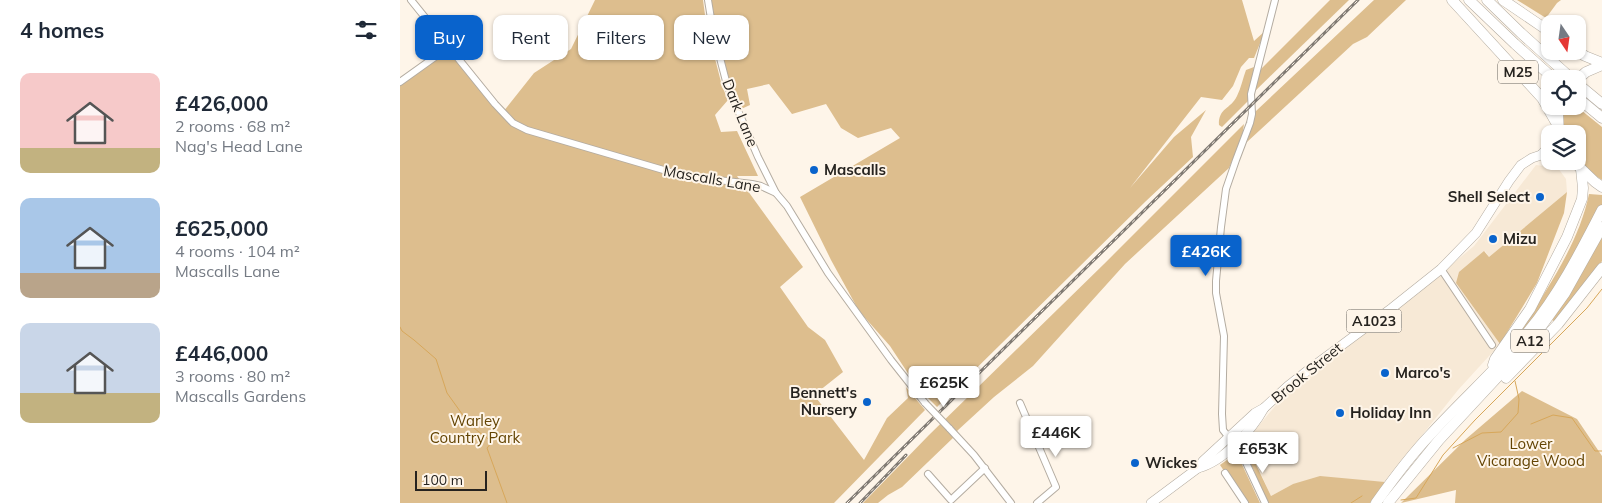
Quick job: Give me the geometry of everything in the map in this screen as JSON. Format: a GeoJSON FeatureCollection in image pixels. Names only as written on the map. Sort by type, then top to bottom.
{"type":"FeatureCollection","features":[{"type":"Feature","properties":{"kind":"highway","name":"M25"},"geometry":{"type":"LineString","coordinates":[[1452,0],[1542,98],[1556,125]]}},
{"type":"Feature","properties":{"kind":"highway","name":"M25"},"geometry":{"type":"LineString","coordinates":[[1456,0],[1473,22]]}},
{"type":"Feature","properties":{"kind":"highway","name":"M25"},"geometry":{"type":"LineString","coordinates":[[1470,0],[1544,70]]}},
{"type":"Feature","properties":{"kind":"highway","name":"M25"},"geometry":{"type":"LineString","coordinates":[[1487,0],[1562,70]]}},
{"type":"Feature","properties":{"kind":"highway"},"geometry":{"type":"LineString","coordinates":[[1503,0],[1541,26]]}},
{"type":"Feature","properties":{"kind":"highway"},"geometry":{"type":"LineString","coordinates":[[1586,56],[1602,64]]}},
{"type":"Feature","properties":{"kind":"highway"},"geometry":{"type":"LineString","coordinates":[[1586,72],[1602,64]]}},
{"type":"Feature","properties":{"kind":"highway"},"geometry":{"type":"LineString","coordinates":[[1586,91],[1602,104]]}},
{"type":"Feature","properties":{"kind":"highway"},"geometry":{"type":"LineString","coordinates":[[1586,105],[1602,118]]}},
{"type":"Feature","properties":{"kind":"highway","name":"A12"},"geometry":{"type":"LineString","coordinates":[[1491,373],[1495,359],[1530,309],[1567,237],[1582,199],[1583,188],[1577,170]]}},
{"type":"Feature","properties":{"kind":"highway"},"geometry":{"type":"LineString","coordinates":[[1583,170],[1602,186]]}},
{"type":"Feature","properties":{"kind":"highway","name":"A12"},"geometry":{"type":"LineString","coordinates":[[1376,503],[1408,459],[1430,434],[1491,373],[1527,333],[1550,302],[1577,258],[1602,210]]}},
{"type":"Feature","properties":{"kind":"highway","name":"A12"},"geometry":{"type":"LineString","coordinates":[[1388,503],[1439,440],[1508,366],[1549,316],[1582,266],[1602,227]]}},
{"type":"Feature","properties":{"kind":"highway","name":"A12"},"geometry":{"type":"LineString","coordinates":[[1439,440],[1468,416],[1558,324],[1602,268]]}},
{"type":"Feature","properties":{"kind":"main road","name":"Brook Street"},"geometry":{"type":"LineString","coordinates":[[1151,503],[1198,468],[1255,412],[1264,408],[1311,368],[1441,269],[1476,233],[1515,171],[1525,162],[1541,157]]}},
{"type":"Feature","properties":{"kind":"main road","name":"Brook Street"},"geometry":{"type":"LineString","coordinates":[[1198,468],[1208,466],[1230,450],[1260,416],[1264,408]]}},
{"type":"Feature","properties":{"kind":"street","name":"Mascalls Lane"},"geometry":{"type":"LineString","coordinates":[[411,0],[423,15]]}},
{"type":"Feature","properties":{"kind":"street","name":"Dark Lane"},"geometry":{"type":"LineString","coordinates":[[708,0],[713,30],[727,85],[767,176],[776,192]]}},
{"type":"Feature","properties":{"kind":"street"},"geometry":{"type":"LineString","coordinates":[[1266,503],[1242,454],[1223,430],[1224,336],[1216,294],[1220,232],[1226,189],[1250,123],[1252,114],[1251,94],[1276,0]]}},
{"type":"Feature","properties":{"kind":"street"},"geometry":{"type":"LineString","coordinates":[[400,82],[431,60]]}},
{"type":"Feature","properties":{"kind":"street","name":"Mascalls Lane"},"geometry":{"type":"LineString","coordinates":[[460,60],[495,104],[513,123],[527,130],[684,176],[761,186],[776,192],[787,206],[828,273],[891,360],[925,403],[985,468],[1012,503]]}},
{"type":"Feature","properties":{"kind":"street"},"geometry":{"type":"LineString","coordinates":[[761,186],[767,176]]}},
{"type":"Feature","properties":{"kind":"street"},"geometry":{"type":"LineString","coordinates":[[1441,269],[1492,345]]}},
{"type":"Feature","properties":{"kind":"street"},"geometry":{"type":"LineString","coordinates":[[1020,403],[1056,487],[1037,503]]}},
{"type":"Feature","properties":{"kind":"street"},"geometry":{"type":"LineString","coordinates":[[928,474],[949,502],[985,468]]}},
{"type":"Feature","properties":{"kind":"street"},"geometry":{"type":"LineString","coordinates":[[1225,473],[1245,503]]}},
{"type":"Feature","properties":{"kind":"shaded area"},"geometry":{"type":"Polygon","coordinates":[[[1536,165],[1541,166],[1541,170],[1559,170],[1566,179],[1567,192],[1489,257],[1485,251],[1456,283],[1500,344],[1458,390],[1385,482],[1293,484],[1271,496],[1251,452],[1242,446],[1286,393],[1403,305],[1474,246],[1536,165]]]}},
{"type":"Feature","properties":{"kind":"green space","name":"Warley Country Park"},"geometry":{"type":"Polygon","coordinates":[[[595,0],[703,0],[705,15],[674,15],[674,60],[715,60],[722,86],[728,100],[715,115],[721,132],[737,131],[758,176],[737,176],[803,267],[780,287],[808,327],[825,340],[843,372],[814,395],[864,460],[887,418],[908,398],[906,387],[925,410],[834,503],[400,503],[400,82],[431,60],[460,60],[503,112],[534,73],[554,60],[568,60],[568,51],[571,49],[578,35],[578,60],[664,60],[664,15],[588,15],[595,0]]]}},
{"type":"Feature","properties":{"kind":"green space"},"geometry":{"type":"Polygon","coordinates":[[[711,0],[1242,0],[1254,41],[1265,31],[1254,58],[1249,58],[1241,67],[1233,86],[1222,100],[1201,97],[1130,188],[1174,137],[1206,110],[1191,137],[1193,157],[937,407],[917,387],[890,346],[859,311],[800,197],[900,138],[891,128],[858,138],[841,128],[826,104],[792,114],[769,84],[747,89],[750,105],[739,110],[728,86],[723,60],[749,60],[749,15],[714,15],[711,0]]]}},
{"type":"Feature","properties":{"kind":"green space"},"geometry":{"type":"Polygon","coordinates":[[[1330,0],[1349,0],[1252,94],[1260,70],[1330,0]]]}},
{"type":"Feature","properties":{"kind":"green space"},"geometry":{"type":"Polygon","coordinates":[[[1374,0],[1406,0],[1367,37],[1353,44],[1247,142],[1256,111],[1374,0]]]}},
{"type":"Feature","properties":{"kind":"green space"},"geometry":{"type":"Polygon","coordinates":[[[1517,0],[1561,0],[1548,15],[1541,15],[1517,0]]]}},
{"type":"Feature","properties":{"kind":"green space"},"geometry":{"type":"Polygon","coordinates":[[[1254,67],[1248,101],[1222,127],[1219,125],[1221,115],[1237,96],[1246,70],[1254,67]]]}},
{"type":"Feature","properties":{"kind":"green space"},"geometry":{"type":"Polygon","coordinates":[[[1586,114],[1602,127],[1602,180],[1586,168],[1586,125],[1563,125],[1562,116],[1586,114]]]}},
{"type":"Feature","properties":{"kind":"green space"},"geometry":{"type":"Polygon","coordinates":[[[1244,124],[1242,138],[1229,168],[1125,264],[1033,366],[994,397],[957,431],[954,437],[902,487],[878,503],[863,503],[929,435],[1244,124]]]}},
{"type":"Feature","properties":{"kind":"green space"},"geometry":{"type":"Polygon","coordinates":[[[1567,192],[1564,213],[1537,283],[1500,344],[1456,283],[1459,272],[1484,251],[1489,257],[1567,192]]]}},
{"type":"Feature","properties":{"kind":"green space"},"geometry":{"type":"Polygon","coordinates":[[[1589,194],[1602,195],[1602,205],[1583,242],[1549,299],[1522,331],[1562,264],[1578,230],[1589,194]]]}},
{"type":"Feature","properties":{"kind":"green space"},"geometry":{"type":"Polygon","coordinates":[[[1602,237],[1602,261],[1555,322],[1552,320],[1570,294],[1602,237]]]}},
{"type":"Feature","properties":{"kind":"green space","name":"Lower Vicarage Wood"},"geometry":{"type":"Polygon","coordinates":[[[1522,391],[1577,419],[1602,456],[1602,503],[1455,503],[1456,490],[1401,503],[1466,439],[1522,391]]]}},
{"type":"Feature","properties":{"kind":"green space"},"geometry":{"type":"Polygon","coordinates":[[[1250,452],[1271,496],[1293,484],[1320,476],[1385,482],[1370,503],[1268,503],[1246,453],[1250,452]]]}},
{"type":"Feature","properties":{"kind":"green space"},"geometry":{"type":"Polygon","coordinates":[[[1237,456],[1260,503],[1244,503],[1220,465],[1231,457],[1237,456]]]}},
{"type":"Feature","properties":{"kind":"waterway"},"geometry":{"type":"LineString","coordinates":[[1401,500],[1416,498],[1443,455],[1475,420],[1587,308],[1602,289]]}},
{"type":"Feature","properties":{"kind":"waterway"},"geometry":{"type":"LineString","coordinates":[[400,327],[402,331],[436,359],[447,393],[470,425],[492,442],[487,448],[507,503]]}},
{"type":"Feature","properties":{"kind":"waterway"},"geometry":{"type":"LineString","coordinates":[[1453,448],[1482,433],[1501,432],[1518,413],[1519,399],[1515,381]]}},
{"type":"Feature","properties":{"kind":"waterway"},"geometry":{"type":"LineString","coordinates":[[1531,424],[1553,415],[1572,418],[1595,451],[1602,451]]}},
{"type":"Feature","properties":{"kind":"waterway"},"geometry":{"type":"LineString","coordinates":[[1351,503],[1362,496]]}},
{"type":"Feature","properties":{"kind":"railway"},"geometry":{"type":"LineString","coordinates":[[847,503],[1358,0]]}},
{"type":"Feature","properties":{"kind":"railway"},"geometry":{"type":"LineString","coordinates":[[860,503],[906,455]]}},
{"type":"Feature","properties":{"kind":"place","name":"Mascalls"},"geometry":{"type":"Point","coordinates":[814,170]}},
{"type":"Feature","properties":{"kind":"place","name":"Shell Select"},"geometry":{"type":"Point","coordinates":[1540,197]}},
{"type":"Feature","properties":{"kind":"place","name":"Mizu"},"geometry":{"type":"Point","coordinates":[1493,239]}},
{"type":"Feature","properties":{"kind":"place","name":"Marco's"},"geometry":{"type":"Point","coordinates":[1385,373]}},
{"type":"Feature","properties":{"kind":"place","name":"Bennett's Nursery"},"geometry":{"type":"Point","coordinates":[867,402]}},
{"type":"Feature","properties":{"kind":"place","name":"Holiday Inn"},"geometry":{"type":"Point","coordinates":[1340,413]}},
{"type":"Feature","properties":{"kind":"place","name":"Wickes"},"geometry":{"type":"Point","coordinates":[1135,463]}}]}
